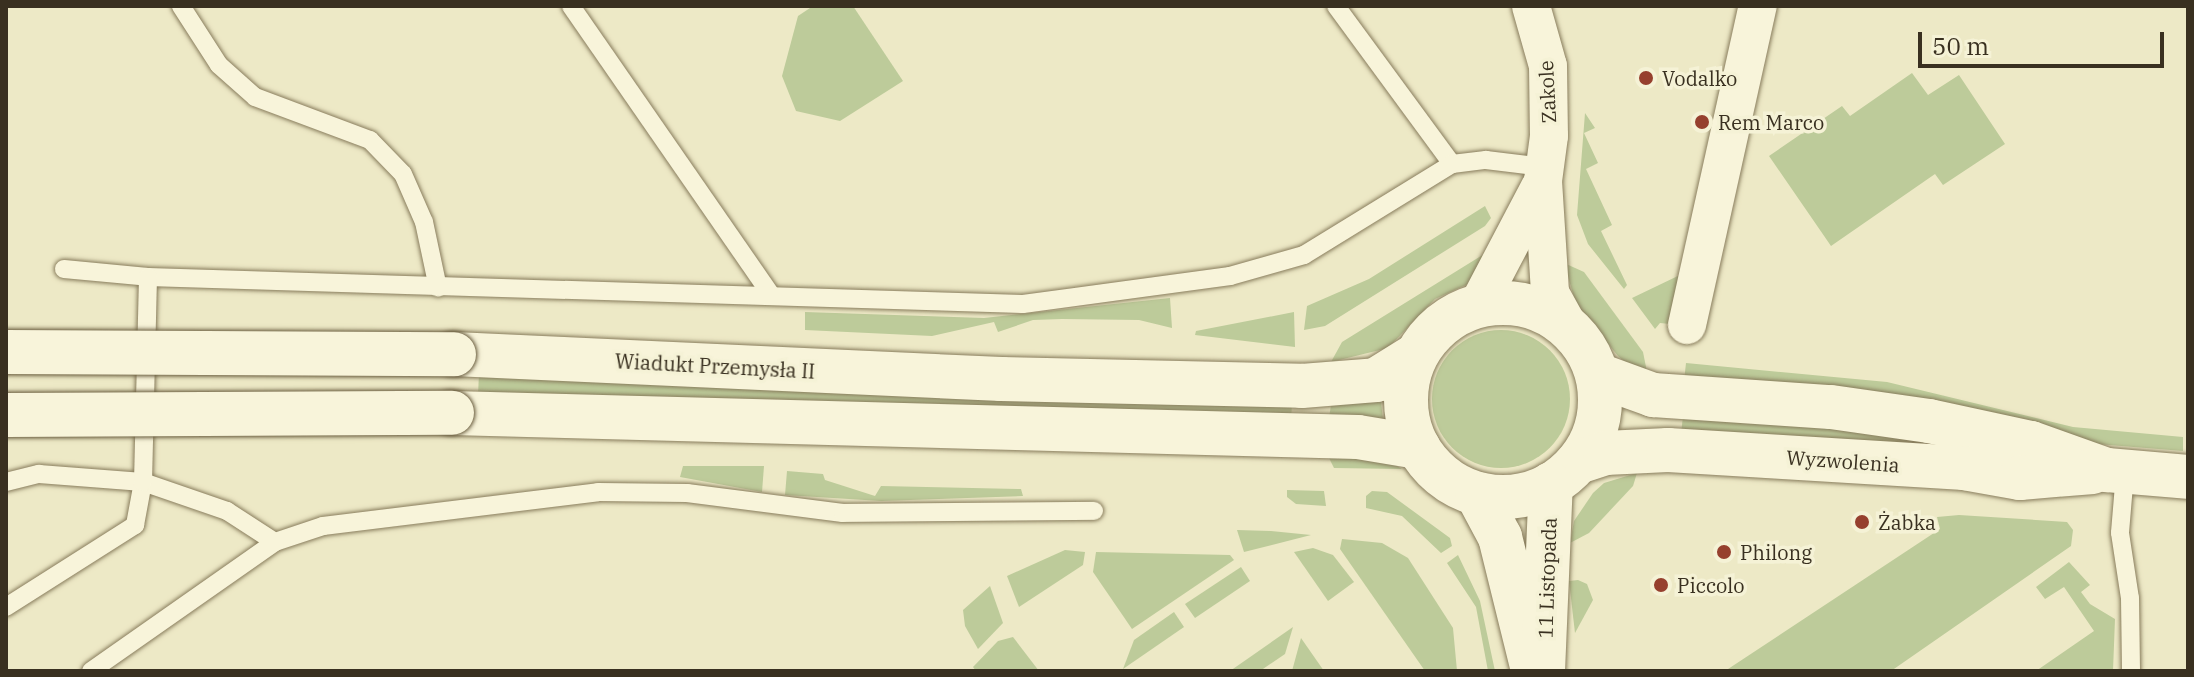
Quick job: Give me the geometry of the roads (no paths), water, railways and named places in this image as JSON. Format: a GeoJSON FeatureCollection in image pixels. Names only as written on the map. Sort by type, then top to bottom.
{"type":"FeatureCollection","features":[{"type":"Feature","properties":{"kind":"main road"},"geometry":{"type":"LineString","coordinates":[[1478,305],[1526,305],[1568,326],[1598,375],[1599,421],[1565,473],[1526,495],[1477,494],[1453,483],[1418,447],[1405,401],[1416,355],[1442,324],[1478,305]]}},
{"type":"Feature","properties":{"kind":"main road","name":"Wiadukt Przemysła II"},"geometry":{"type":"LineString","coordinates":[[6,352],[454,354],[986,379],[1302,386],[1376,380],[1416,355]]}},
{"type":"Feature","properties":{"kind":"main road","name":"Wyzwolenia"},"geometry":{"type":"LineString","coordinates":[[1598,375],[1653,395],[1929,421],[2031,443],[2116,472]]}},
{"type":"Feature","properties":{"kind":"main road"},"geometry":{"type":"LineString","coordinates":[[6,415],[452,413],[1358,437],[1418,447]]}},
{"type":"Feature","properties":{"kind":"main road","name":"Wyzwolenia"},"geometry":{"type":"LineString","coordinates":[[1565,473],[1605,453],[1668,450],[1964,468],[2020,478],[2116,472],[2188,477]]}},
{"type":"Feature","properties":{"kind":"main road","name":"11 Listopada"},"geometry":{"type":"LineString","coordinates":[[1543,671],[1565,473]]}},
{"type":"Feature","properties":{"kind":"main road","name":"11 Listopada"},"geometry":{"type":"LineString","coordinates":[[1477,494],[1500,537],[1534,671]]}},
{"type":"Feature","properties":{"kind":"street","name":"Zakole"},"geometry":{"type":"LineString","coordinates":[[1531,6],[1548,66],[1544,174],[1550,293],[1568,326]]}},
{"type":"Feature","properties":{"kind":"street"},"geometry":{"type":"LineString","coordinates":[[1687,325],[1758,6]]}},
{"type":"Feature","properties":{"kind":"street","name":"Zakole"},"geometry":{"type":"LineString","coordinates":[[1478,305],[1544,174]]}},
{"type":"Feature","properties":{"kind":"lane"},"geometry":{"type":"LineString","coordinates":[[181,6],[219,65],[255,97],[370,140],[403,174],[424,222],[438,288]]}},
{"type":"Feature","properties":{"kind":"lane"},"geometry":{"type":"LineString","coordinates":[[571,6],[771,295]]}},
{"type":"Feature","properties":{"kind":"lane"},"geometry":{"type":"LineString","coordinates":[[1336,6],[1452,164]]}},
{"type":"Feature","properties":{"kind":"lane"},"geometry":{"type":"LineString","coordinates":[[64,269],[148,277],[438,288],[1023,304],[1230,276],[1334,241],[1452,164],[1486,160],[1544,174]]}},
{"type":"Feature","properties":{"kind":"lane"},"geometry":{"type":"LineString","coordinates":[[6,607],[135,525],[143,482],[148,277]]}},
{"type":"Feature","properties":{"kind":"lane"},"geometry":{"type":"LineString","coordinates":[[2116,472],[2120,533],[2130,598],[2131,671]]}},
{"type":"Feature","properties":{"kind":"lane"},"geometry":{"type":"LineString","coordinates":[[6,482],[39,474],[143,482],[227,511],[275,542]]}},
{"type":"Feature","properties":{"kind":"lane"},"geometry":{"type":"LineString","coordinates":[[103,668],[275,542],[323,526],[598,492],[687,493],[843,513],[1094,511]]}},
{"type":"Feature","properties":{"kind":"place","name":"Vodalko"},"geometry":{"type":"Point","coordinates":[1646,78]}},
{"type":"Feature","properties":{"kind":"place","name":"Rem Marco"},"geometry":{"type":"Point","coordinates":[1702,122]}},
{"type":"Feature","properties":{"kind":"place","name":"Żabka"},"geometry":{"type":"Point","coordinates":[1862,522]}},
{"type":"Feature","properties":{"kind":"place","name":"Philong"},"geometry":{"type":"Point","coordinates":[1724,552]}},
{"type":"Feature","properties":{"kind":"place","name":"Piccolo"},"geometry":{"type":"Point","coordinates":[1661,585]}}]}
